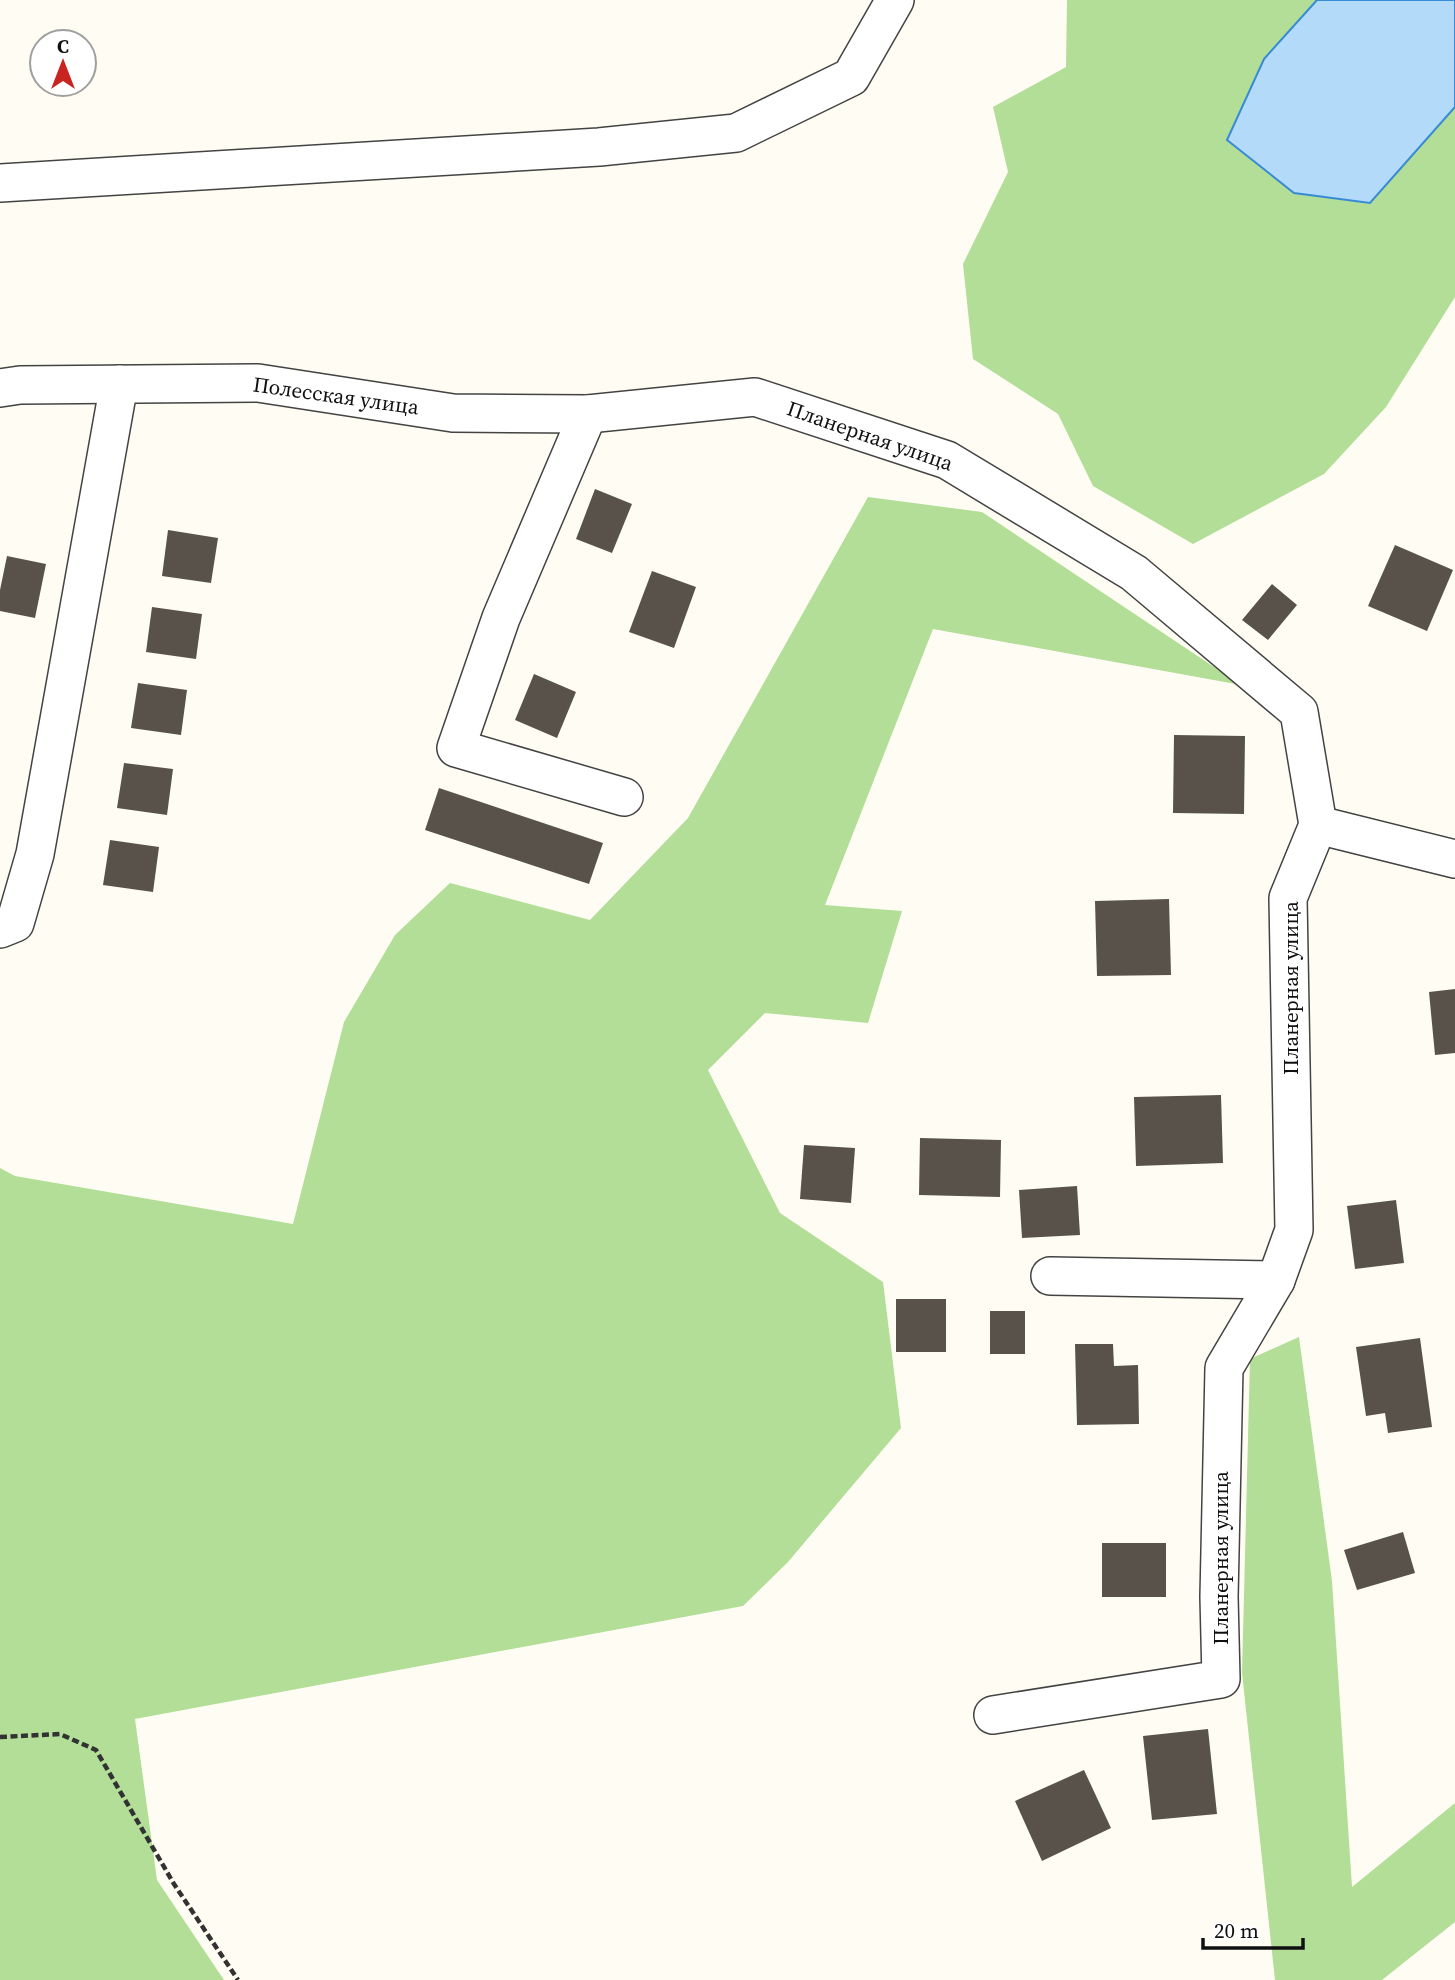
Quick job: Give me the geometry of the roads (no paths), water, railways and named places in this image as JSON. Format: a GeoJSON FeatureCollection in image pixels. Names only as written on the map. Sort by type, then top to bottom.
{"type":"FeatureCollection","features":[{"type":"Feature","properties":{"kind":"street"},"geometry":{"type":"LineString","coordinates":[[0,183],[599,147],[736,133],[851,77],[895,0]]}},
{"type":"Feature","properties":{"kind":"street","name":"Полесская улица"},"geometry":{"type":"LineString","coordinates":[[0,388],[20,385],[258,383],[453,413],[588,414]]}},
{"type":"Feature","properties":{"kind":"street"},"geometry":{"type":"LineString","coordinates":[[0,929],[15,923],[35,854],[119,384]]}},
{"type":"Feature","properties":{"kind":"street","name":"Планерная улица"},"geometry":{"type":"LineString","coordinates":[[588,414],[755,397],[947,460],[1134,573],[1299,712],[1318,825],[1289,898],[1294,1230],[1276,1280],[1224,1368],[1219,1597],[1222,1679],[993,1715]]}},
{"type":"Feature","properties":{"kind":"street"},"geometry":{"type":"LineString","coordinates":[[588,414],[501,618],[456,748],[624,797]]}},
{"type":"Feature","properties":{"kind":"street"},"geometry":{"type":"LineString","coordinates":[[1318,825],[1455,859]]}},
{"type":"Feature","properties":{"kind":"street"},"geometry":{"type":"LineString","coordinates":[[1050,1276],[1276,1280]]}},
{"type":"Feature","properties":{"kind":"water"},"geometry":{"type":"Polygon","coordinates":[[[1317,0],[1455,0],[1455,107],[1370,203],[1294,193],[1227,140],[1264,59],[1317,0]]]}}]}
